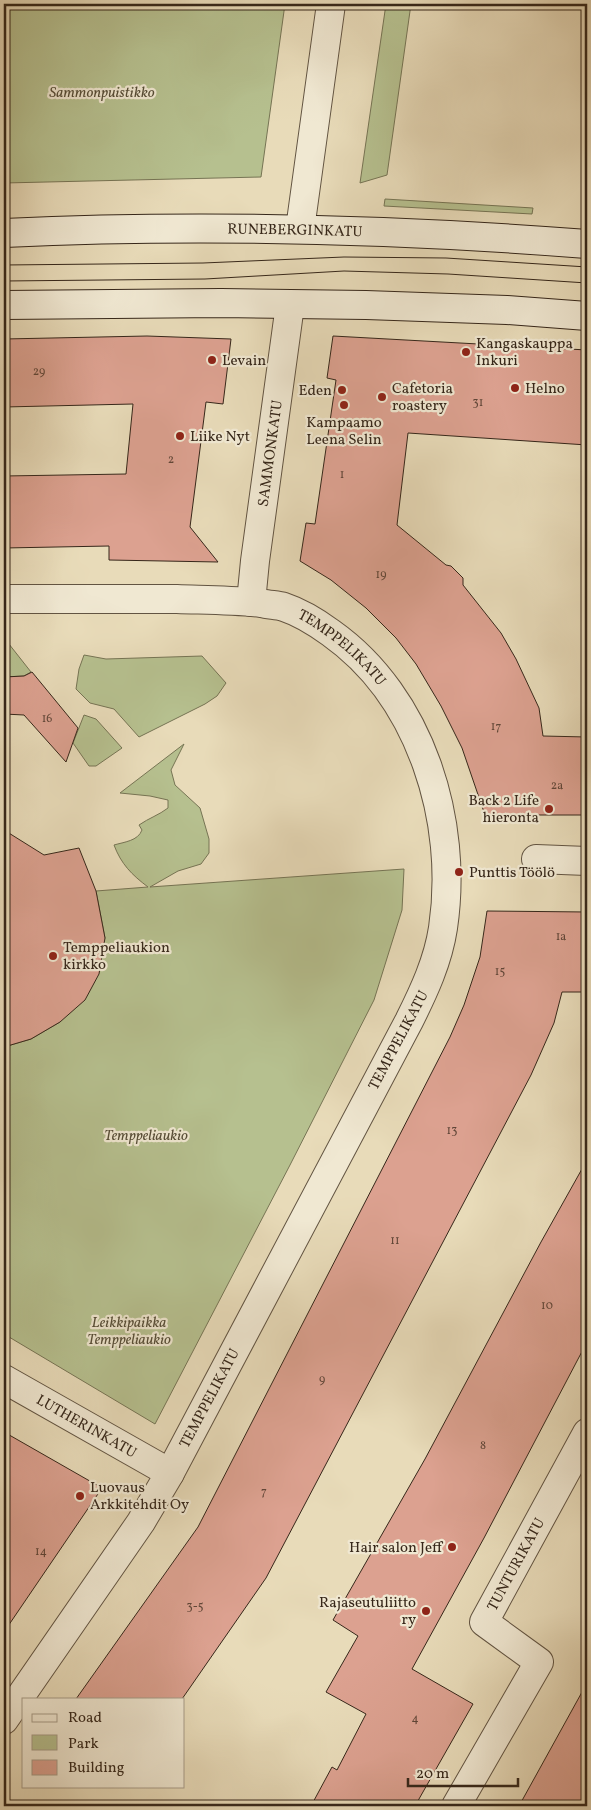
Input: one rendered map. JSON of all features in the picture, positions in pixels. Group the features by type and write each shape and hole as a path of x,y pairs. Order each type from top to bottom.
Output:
{"street":[{"path":"300,229 331,4"},
{"name":"RUNEBERGINKATU","path":"4,233 246,228 300,229 587,244"},
{"path":"4,305 221,303 366,305 507,310 587,316"},
{"name":"SAMMONKATU","path":"251,602 290,305"},
{"name":"TEMPPELIKATU","path":"4,599 251,602 283,606 311,619 342,641 368,664 396,699 418,741 435,792 446,860 443,928 428,982 170,1473 141,1522 4,1720"},
{"path":"536,859 587,861"},
{"name":"LUTHERINKATU","path":"4,1379 170,1473"},
{"name":"TUNTURIKATU","path":"456,1806 539,1662 484,1622 587,1433"}],"green space":[{"name":"Sammonpuistikko","path":"4,4 285,4 261,177 4,183"},
{"path":"386,4 411,4 387,175 360,183"},
{"path":"385,199 533,208 532,214 384,206"},
{"path":"4,639 31,672 24,676 4,677"},
{"path":"84,655 106,659 202,656 226,683 217,696 205,704 139,737 114,709 90,703 76,689 79,669"},
{"path":"84,715 96,719 122,748 96,766 89,766 73,743"},
{"name":"Temppeliaukio","path":"184,744 171,770 175,785 200,808 209,839 209,853 201,864 178,871 150,887 404,869 402,910 374,1000 155,1424 4,1334 4,1047 31,1039 60,1022 105,938 96,891 148,887 128,869 114,845 137,837 142,830 139,825 168,808 168,800 120,793"}],"building":[{"path":"147,336 231,339 223,404 206,402 190,527 218,562 109,560 109,546 4,548 4,476 126,474 133,404 4,407 4,339"},
{"path":"333,336 587,350 587,445 408,433 397,525 446,565 451,566 463,578 463,585 501,633 516,659 539,708 543,736 587,737 587,815 485,815 462,748 441,706 416,664 396,638 366,608 331,580 300,561 306,523 315,524 336,380 327,378"},
{"path":"32,672 78,728 66,762 24,715 4,714 4,677 24,676"},
{"name":"Temppeliaukion kirkko","path":"4,830 44,855 79,848 96,891 105,938 99,974 85,1000 60,1022 31,1039 4,1047"},
{"path":"487,911 587,912 587,992 562,992 554,1023 531,1075 266,1578 183,1698 77,1698 198,1527 450,1037 464,1005 480,957"},
{"path":"587,1160 587,1342 484,1538 412,1669 473,1704 415,1806 311,1806 332,1767 337,1770 366,1714 326,1692 358,1636 333,1620 425,1459"},
{"path":"4,1432 102,1488 4,1632"},
{"path":"587,1683 587,1806 519,1806 545,1759"}],"tram line":[{"path":"4,265 203,263 344,257 446,258 587,267"},
{"path":"4,281 205,279 344,271 448,274 587,283"}],"place":[{"name":"Kangaskauppa Inkuri","path":"466,352"},
{"name":"Levain","path":"212,360"},
{"name":"Helno","path":"515,388"},
{"name":"Eden","path":"342,390"},
{"name":"Cafetoria roastery","path":"382,397"},
{"name":"Kampaamo Leena Selin","path":"344,405"},
{"name":"Liike Nyt","path":"180,436"},
{"name":"Back 2 Life hieronta","path":"549,809"},
{"name":"Punttis Töölö","path":"459,872"},
{"name":"Temppeliaukion kirkko","path":"53,956"},
{"name":"Luovaus Arkkitehdit Oy","path":"80,1496"},
{"name":"Hair salon Jeff","path":"452,1547"},
{"name":"Rajaseutuliitto ry","path":"426,1611"}],"park label":[{"name":"Leikkipaikka Temppeliaukio","path":"129,1330"}]}
